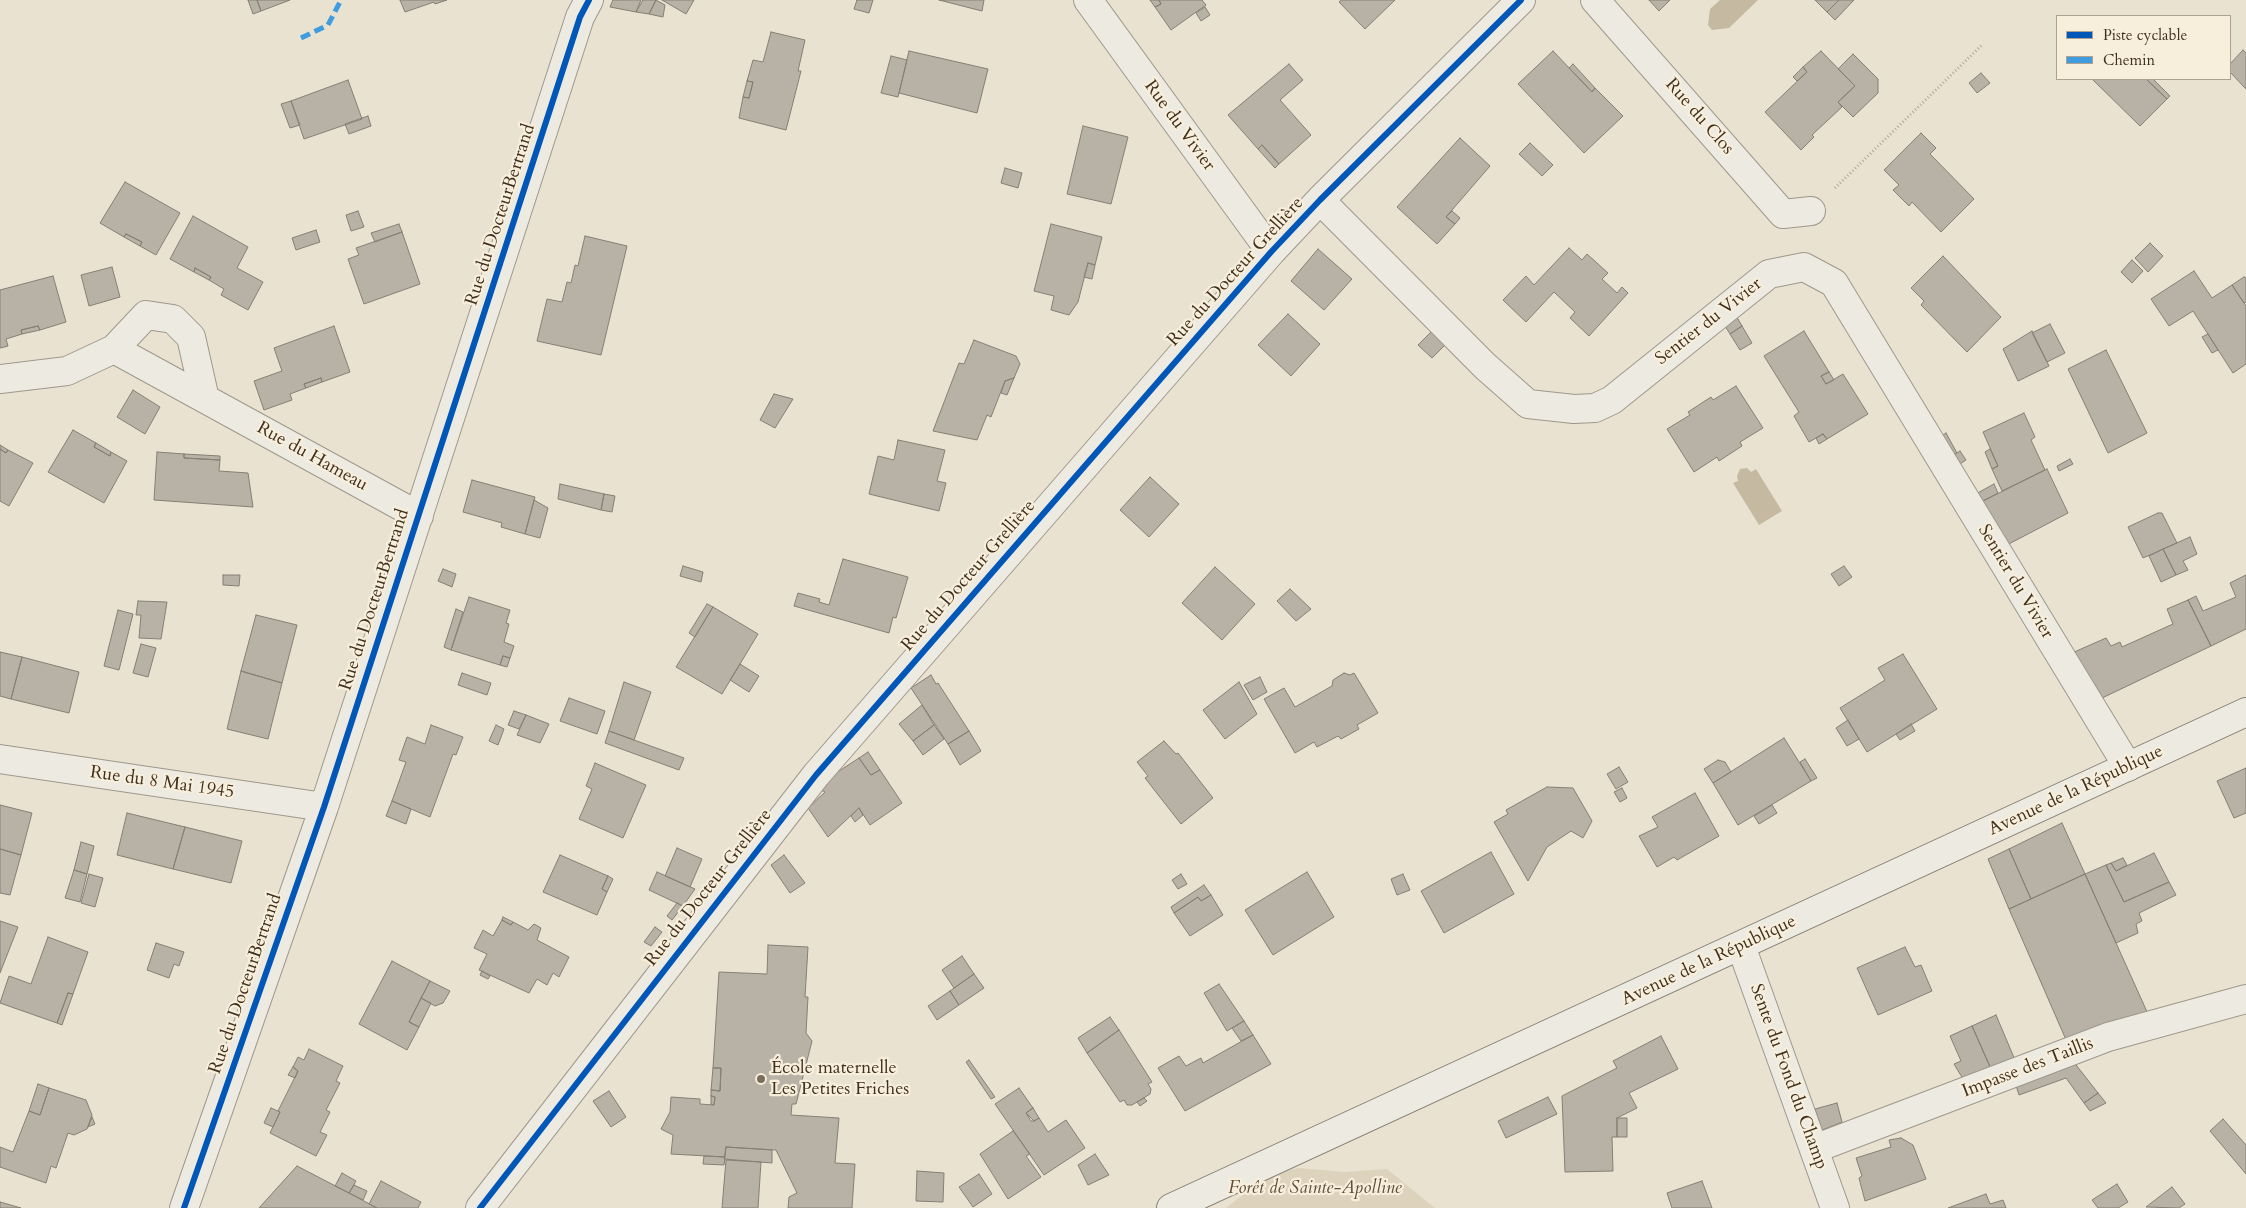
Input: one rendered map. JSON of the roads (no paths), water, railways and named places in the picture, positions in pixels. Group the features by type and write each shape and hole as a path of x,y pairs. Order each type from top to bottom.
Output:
{"street":[{"name":"Rue du DocteurBertrand","path":"184,1208 324,806 580,17 589,0"},
{"name":"Rue du Vivier","path":"1088,0 1271,252"},
{"name":"Rue du Docteur Grellière","path":"480,1208 816,775 1271,252 1320,200 1521,0"},
{"name":"Rue du Clos","path":"1595,0 1783,214 1811,211"},
{"name":"Sentier du Vivier","path":"1320,200 1485,366 1528,404 1574,409 1595,408 1612,400 1769,274 1804,267 1834,283 2128,767"},
{"path":"0,379 67,371 114,349 146,315 173,318 191,337 206,399"},
{"name":"Rue du Hameau","path":"114,349 419,516"},
{"name":"Avenue de la République","path":"1171,1208 2246,712"},
{"name":"Rue du 8 Mai 1945","path":"0,759 324,806"},
{"name":"Sente du Fond du Champ","path":"1741,946 1835,1208"},
{"name":"Impasse des Taillis","path":"1814,1149 2108,1037 2246,999"}],"place":[{"name":"École maternelle Les Petites Friches","path":"761,1079"}],"park label":[{"name":"Forêt de Sainte-Apolline","path":"1315,1189"}]}
